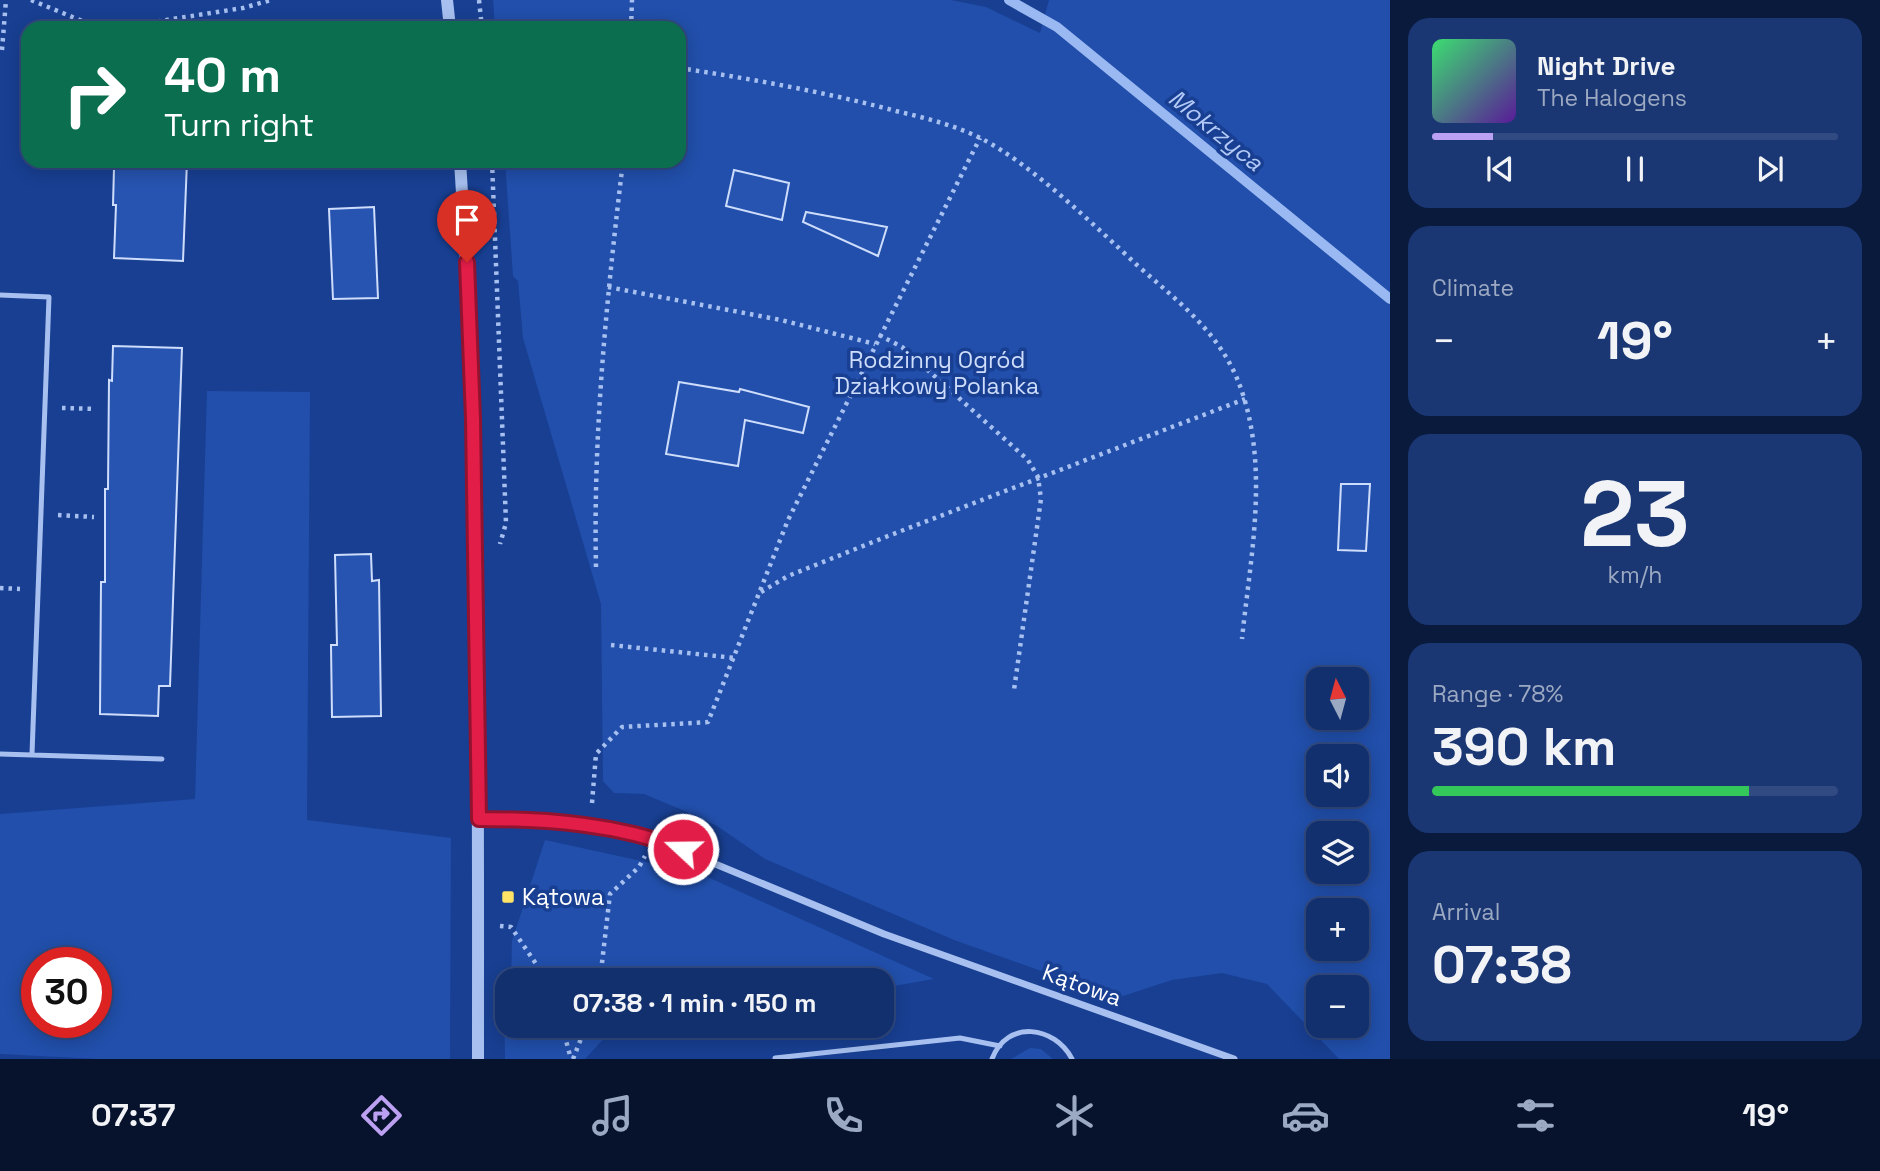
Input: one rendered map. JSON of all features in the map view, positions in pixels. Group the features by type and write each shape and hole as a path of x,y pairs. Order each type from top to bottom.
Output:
{"street":[{"path":"447,0 449,21"},
{"path":"460,168 473,419 479,819 478,1059"},
{"name":"Kątowa","path":"479,819 594,824 655,839 884,934 1234,1059"}],"lane":[{"path":"0,295 49,296 32,754"},
{"path":"0,754 162,759"},
{"path":"992,1059 1000,1046 1016,1034 1030,1031 1044,1032 1056,1038 1072,1059"},
{"path":"773,1059 960,1038 1000,1046"}],"path":[{"path":"31,0 82,21"},
{"path":"160,21 243,8 271,0"},
{"path":"479,0 481,21"},
{"path":"631,21 632,0"},
{"path":"2,50 3,3"},
{"path":"686,69 842,96 946,124 980,138 1034,176 1181,304 1222,346 1245,399 1257,468 1255,515 1242,639"},
{"path":"594,824 594,769 596,754 604,743 622,727 708,722 789,520 879,335 980,138"},
{"path":"596,567 594,489 608,287 622,168"},
{"path":"608,287 782,320 875,344"},
{"path":"879,335 902,347 1018,451 1038,477 1041,499 1014,690"},
{"path":"760,592 788,576 1245,399"},
{"path":"44,407 96,409"},
{"path":"40,514 94,517"},
{"path":"611,645 735,658"},
{"path":"601,968 610,894 639,867 655,839"},
{"path":"500,926 511,928 539,968"},
{"path":"566,1038 572,1059"},
{"path":"572,1059 581,1038"}],"green space":[{"name":"Rodzinny Ogród Działkowy Polanka","path":"493,0 951,0 986,7 1040,33 1049,0 1390,0 1390,1059 1339,1059 1319,1038 1369,1038 1369,975 1306,975 1306,1025 1267,984 1222,973 1172,980 1117,998 954,940 765,859 717,826 644,794 614,793 603,781 601,604 523,338 518,281 513,276 505,168 686,168 686,21 494,21"},
{"path":"207,391 310,392 307,820 451,838 450,1059 98,1059 0,1054 0,814 195,799"},
{"path":"545,840 701,874 934,979 894,986 894,968 511,968 512,941"},
{"path":"505,1038 604,1038 585,1059 505,1059"},
{"path":"1030,1048 1041,1049 1053,1059 1011,1059"}],"building":[{"path":"114,168 187,168 183,261 114,258"},
{"path":"734,170 789,183 782,220 726,206"},
{"path":"374,207 378,298 333,299 329,209"},
{"path":"806,212 887,227 878,256 803,222"},
{"path":"113,346 182,348 170,686 159,686 158,716 100,714 101,582 105,582 105,489 108,489 109,380 112,381"},
{"path":"679,382 739,392 740,389 809,407 803,433 745,420 738,466 666,454"},
{"path":"1341,484 1370,484 1366,551 1338,550"},
{"path":"371,554 372,581 379,580 381,716 332,717 331,645 337,645 335,555"}],"waterway":[{"name":"Mokrzyca","path":"1009,0 1057,27 1390,299"}],"place":[{"name":"Kątowa","path":"508,897"}],"route":[{"path":"467,262 473,419 479,819 594,824 632,832 683,849"}]}
